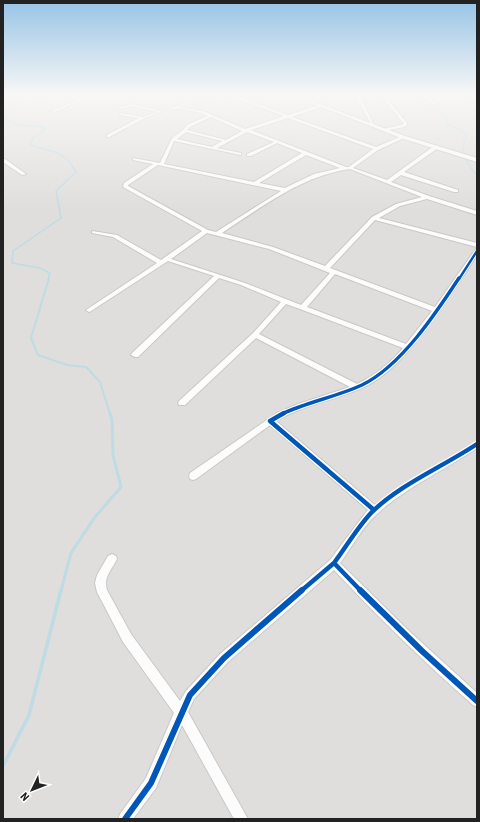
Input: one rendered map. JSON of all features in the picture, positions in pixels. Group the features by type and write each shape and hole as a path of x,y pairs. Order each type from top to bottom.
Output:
{"street":[{"path":"108,136 113,133"},
{"path":"181,133 173,139 160,163 126,184 124,187 206,231 271,248 436,310"},
{"path":"195,133 226,141"},
{"path":"214,148 241,133"},
{"path":"253,133 427,197 477,213"},
{"path":"335,133 376,149"},
{"path":"394,133 475,159"},
{"path":"217,234 285,190 315,176 347,168 376,149 403,137"},
{"path":"173,139 239,154"},
{"path":"249,155 277,142"},
{"path":"388,182 436,147"},
{"path":"254,184 306,153"},
{"path":"135,159 285,190"},
{"path":"3,160 24,174"},
{"path":"401,173 456,191"},
{"path":"326,269 374,218 398,205 427,197"},
{"path":"374,218 477,245"},
{"path":"89,310 167,259 206,231"},
{"path":"94,232 115,236 161,263"},
{"path":"193,476 270,421 286,412 357,387 391,365 436,310 477,251"},
{"path":"167,259 218,276 406,347"},
{"path":"302,308 334,272"},
{"path":"135,355 218,276"},
{"path":"182,403 255,335 285,301"},
{"path":"255,335 357,387"},
{"path":"270,421 374,510"},
{"path":"125,819 151,783 181,712 190,695 224,658 334,563 374,510 477,444"},
{"path":"112,559 101,577 99,584 102,592 127,638 181,712 241,819"},
{"path":"334,563 367,599 426,657 477,702"}],"shaded area":[{"path":"3,133 477,133 477,819 3,819"}],"waterway":[{"path":"40,133 33,138 30,145 57,153 67,159 76,172 56,191 61,218 13,251 12,263 40,268 50,273 48,279"},
{"path":"464,133 467,136 463,146 465,157 470,167 477,175"},
{"path":"49,278 31,338 38,355 67,365 86,367 100,382 110,414"},
{"path":"61,591 71,553 95,517 121,487 113,455 112,421 110,413"},
{"path":"3,766 29,715 61,590"}],"cycle path":[{"path":"374,510 270,421 290,410 362,384 373,378 399,358 446,298 477,251"},
{"path":"477,444 400,492 376,509 360,527 334,563 404,634 477,701"},
{"path":"125,819 151,783 181,712 190,695 224,658 334,563"}]}
